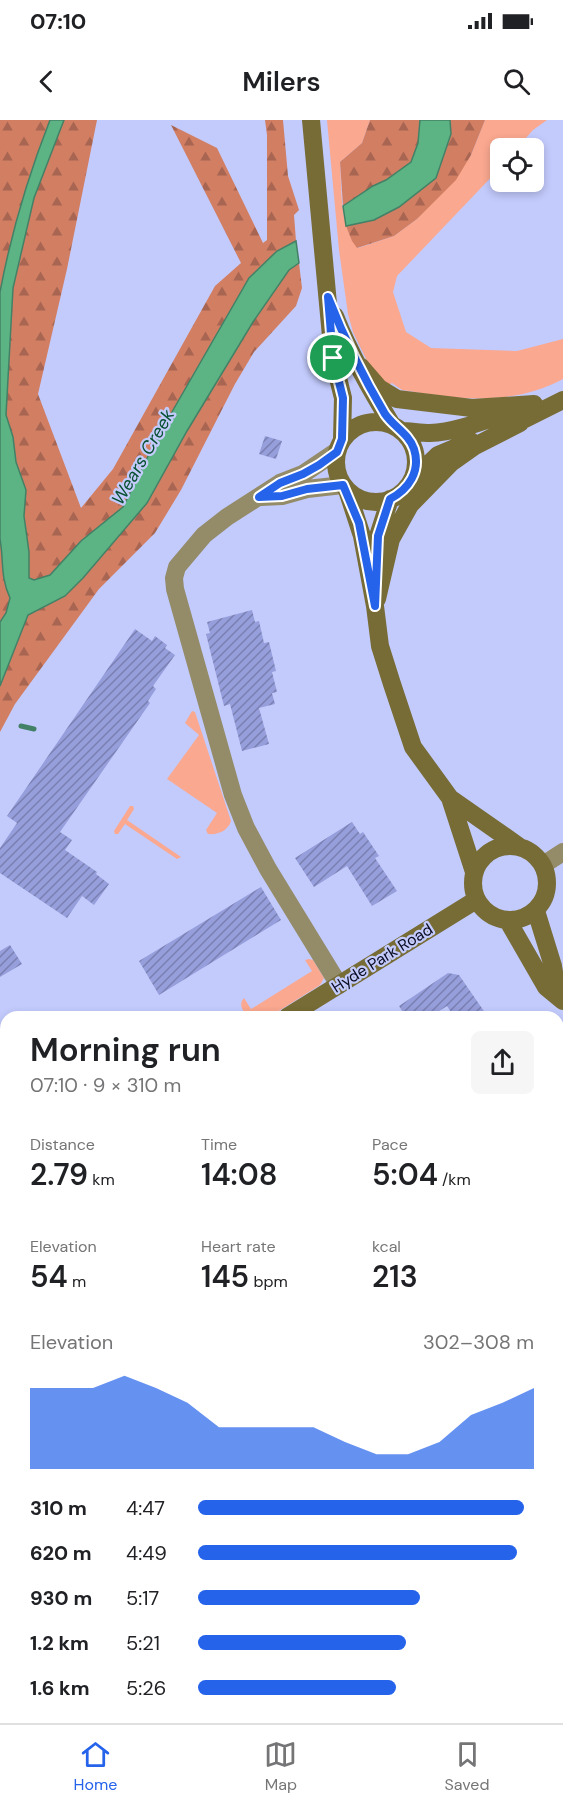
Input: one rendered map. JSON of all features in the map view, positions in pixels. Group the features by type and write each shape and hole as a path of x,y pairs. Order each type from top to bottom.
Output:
{"main road":[{"path":"311,120 333,358 343,398 336,472 359,523 375,606 380,646 413,747 450,798 474,872"},
{"path":"328,297 343,336 373,394 397,428 409,439 414,449 416,460 412,480"},
{"path":"360,366 379,388 397,399 472,408 534,404"},
{"path":"340,445 352,429 365,423 378,422 397,428 429,433 442,432 474,424 563,394"},
{"path":"375,606 391,539 410,505 451,463 475,446 563,400"},
{"path":"345,488 356,497 367,501 379,502 390,499 399,495 445,450 520,423"},
{"path":"375,606 378,536 390,499"},
{"path":"450,798 520,847 534,853 543,865 548,880 546,897 536,911 522,920 508,921 495,918 484,911 476,900 472,886 474,872 481,860 491,851 505,846 520,847"},
{"name":"Hyde Park Road","path":"297,1011 476,900"},
{"path":"536,911 561,999"},
{"path":"508,921 546,987 561,999"}],"street":[{"path":"339,985 268,869 246,828 233,795 175,590 174,578 177,567 196,543 227,516 280,483 311,470 340,445"},
{"path":"259,497 282,496 307,489 345,488"},
{"path":"543,865 563,852"}],"shaded area":[{"path":"50,120 64,120 34,198 13,288 6,415 13,437 16,462 26,490 24,516 29,552 29,578 34,580 50,575 81,541 123,507 157,438 249,278 277,251 296,241 299,263 289,270 253,322 187,431 147,503 65,596 28,615 0,686 0,622 6,613 10,598 3,576 0,539 0,292 21,205"},
{"path":"327,120 370,120 362,143 340,162 344,218 347,229 358,248 394,236 417,219 471,155 485,120 547,120 526,138 490,138 490,179 397,276 393,292 406,332 431,348 517,351 563,339 563,379 523,394 484,398 443,396 402,390 392,383 388,385 372,371 353,332 348,314 339,250"},
{"path":"420,120 450,120 451,134 436,178 399,207 374,220 346,226 343,206 411,162 418,143"},
{"path":"192,711 195,712 231,821 225,830 215,834 208,834 206,830 217,813 167,779 199,735 185,723"},
{"path":"130,806 134,809 127,820 181,857 177,859 125,824 118,834 115,834 114,831"},
{"path":"305,960 313,960 324,978 320,985 279,1011 244,1011 241,1005 244,998 251,1009 312,971"}],"green space":[{"path":"0,120 97,120 67,269 38,394 81,508 113,469 215,286 241,263 171,125 217,148 263,243 267,240 265,120 283,120 288,176 299,210 294,215 296,241 277,251 249,278 157,438 123,507 81,541 50,575 34,580 29,578 29,571 8,592 10,598 6,613 0,622"},
{"path":"370,120 420,120 418,143 411,162 343,206 340,162 362,143"},
{"path":"450,120 485,120 471,155 456,180 417,219 394,236 357,248 346,226 374,220 451,134"},
{"path":"299,263 302,288 296,306 254,352 235,384 181,490 155,533 99,589 15,704 0,732 0,686 28,615 65,596 147,503 187,431 253,322 289,270"}],"building":[{"path":"265,436 282,441 276,459 259,454"},
{"path":"252,610 255,622 259,621 264,643 269,642 276,671 272,672 277,692 272,693 275,704 259,708 269,744 242,751 230,704 224,706 206,634 210,633 207,622"},
{"path":"135,629 152,641 155,636 167,645 165,648 175,655 153,686 156,689 148,701 150,703 60,832 72,840 65,850 97,872 96,874 109,884 94,905 82,896 67,918 0,873 0,848 17,823 7,816"},
{"path":"352,822 360,834 363,832 379,856 375,858 397,891 372,906 347,866 314,887 295,858"},
{"path":"261,887 281,920 159,995 139,961"},
{"path":"10,945 22,964 0,977 0,951"},
{"path":"448,973 459,975 484,1011 450,1011 447,1006 439,1011 402,1011 399,1006"}],"waterway":[{"path":"21,726 34,729"}],"route":[{"path":"328,297 343,336 373,394 392,425 401,430 409,439 416,460 412,480 399,495 390,499 382,521 378,536 375,606 359,523 343,485 307,489 282,496 259,497 280,483 319,465 337,452 342,439 343,398 333,358 328,297"}],"water label":[{"name":"Wears Creek","path":"143,457"}]}
